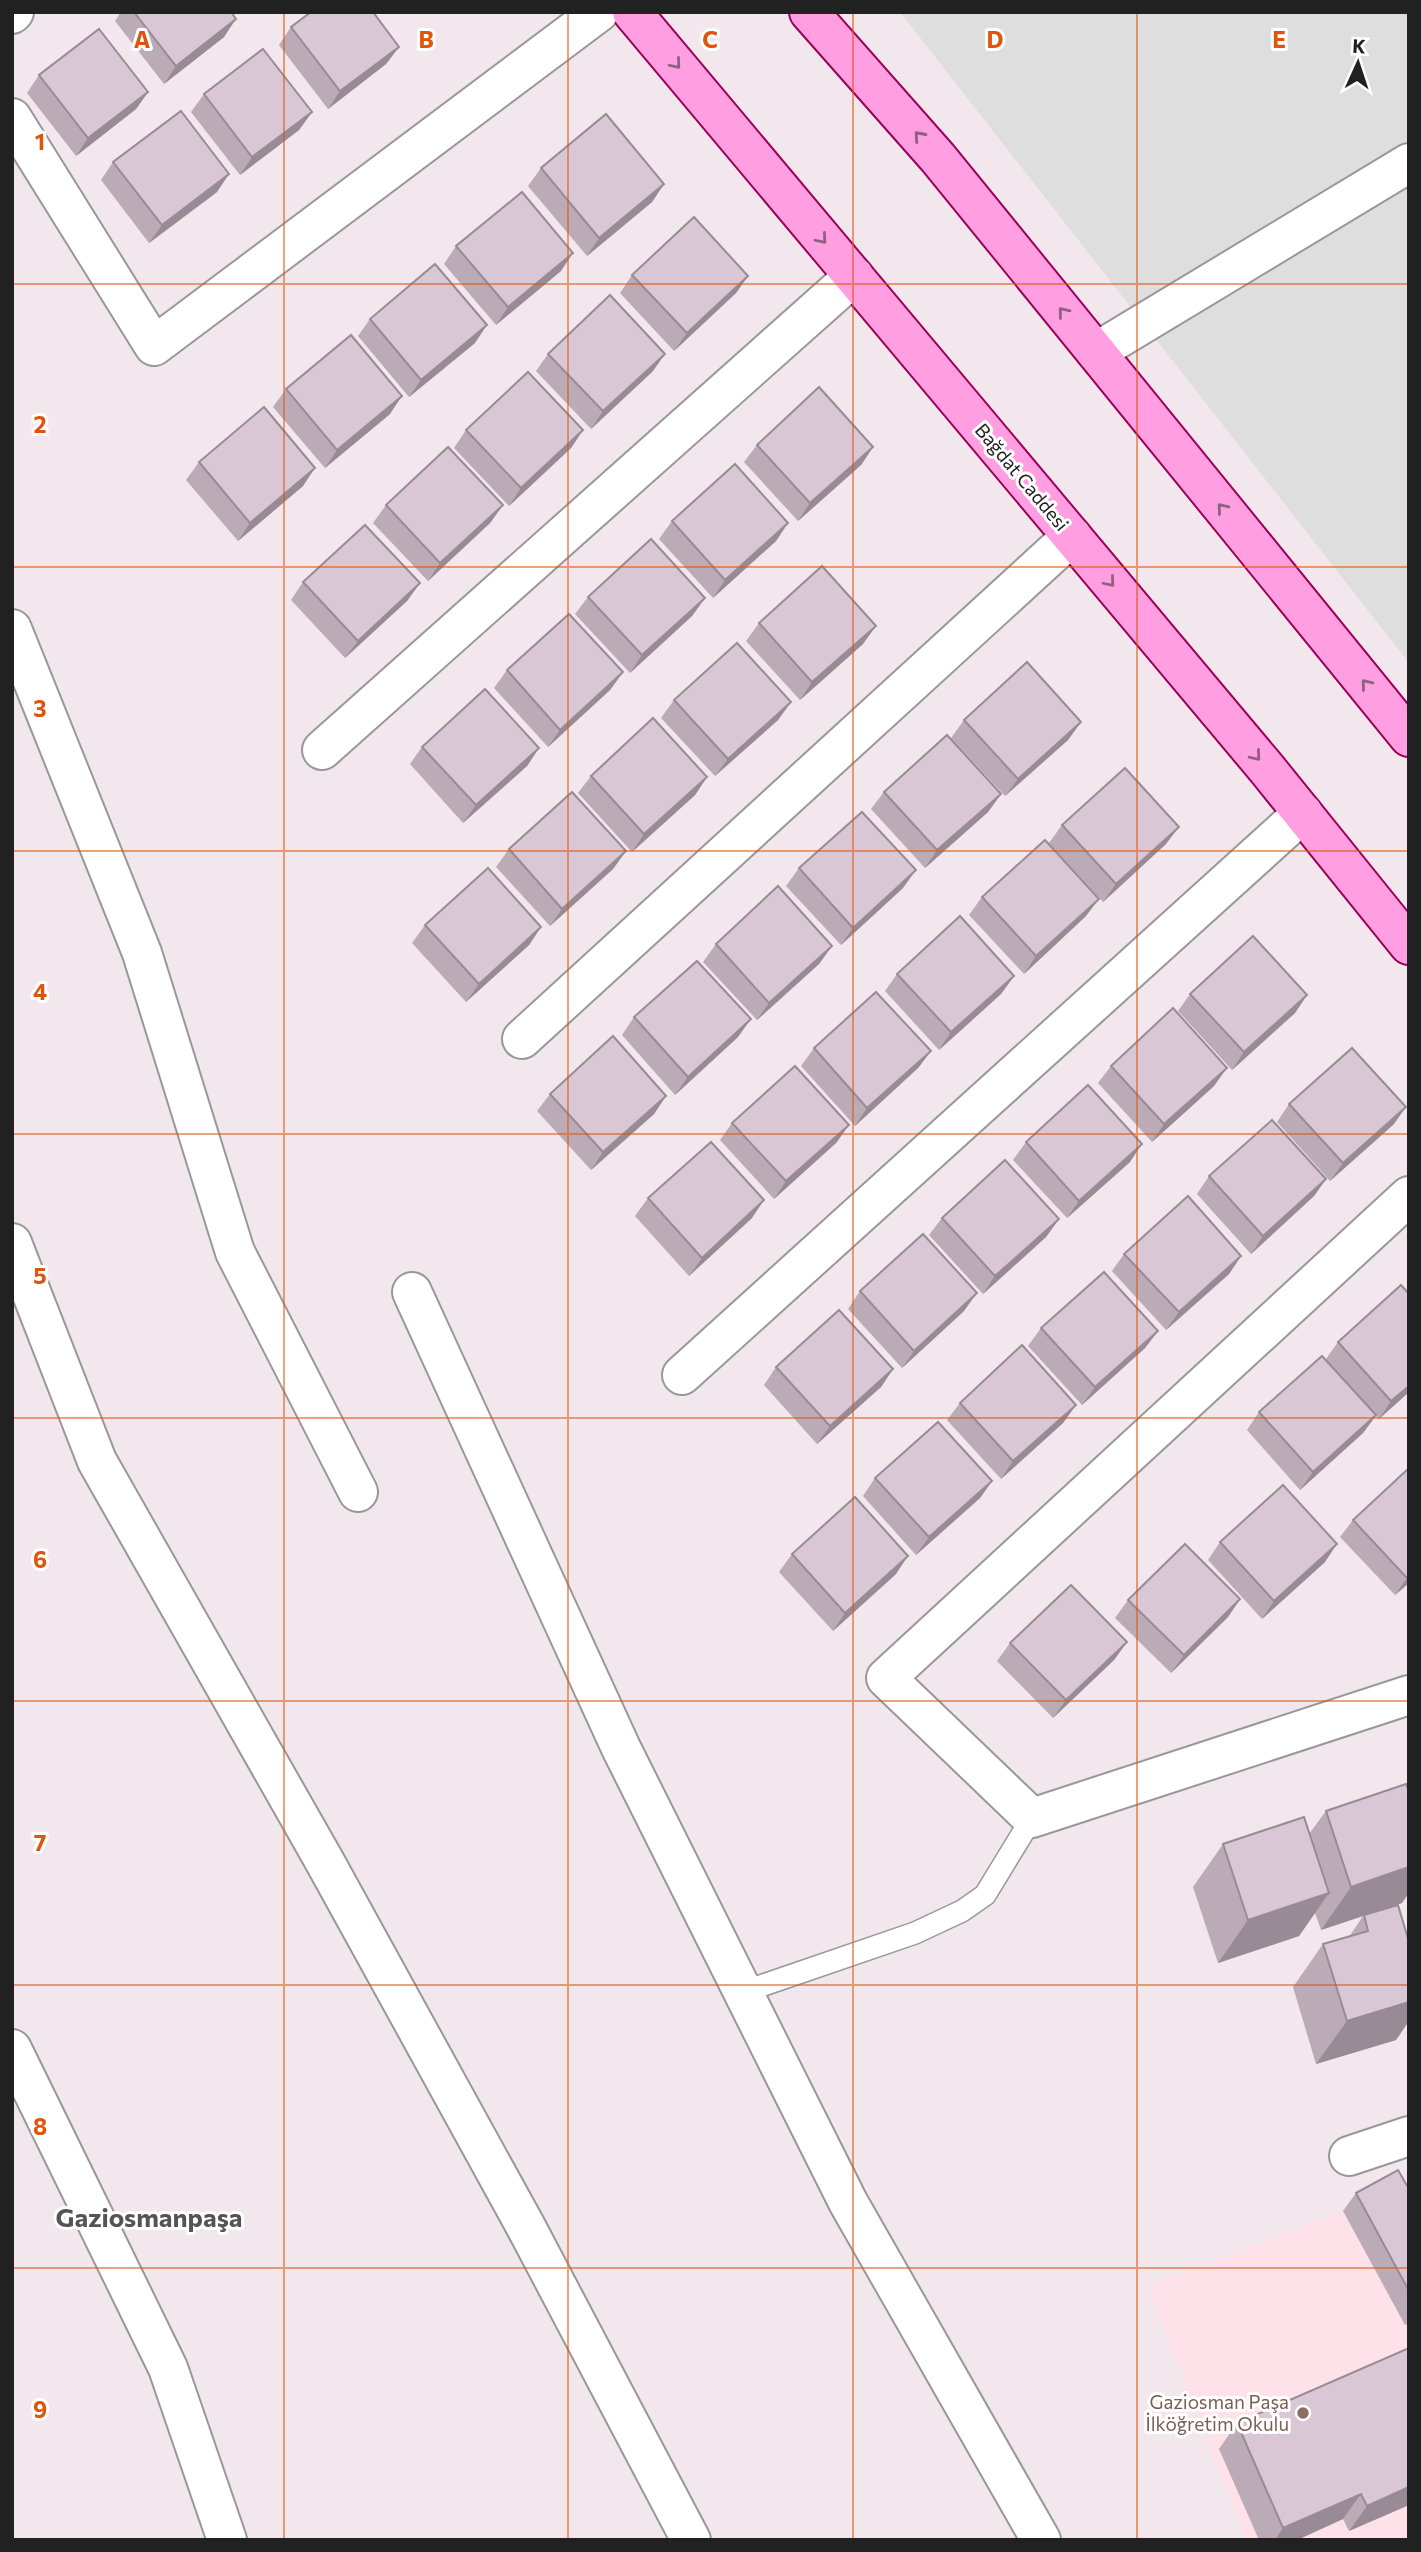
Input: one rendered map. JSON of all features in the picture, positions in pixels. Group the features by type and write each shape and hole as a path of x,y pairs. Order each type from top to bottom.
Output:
{"main road":[{"name":"Bağdat Caddesi","path":"632,12 1303,813 1409,945"},
{"path":"809,12 938,158 1409,737"}],"street":[{"path":"12,118 154,346 599,12"},
{"path":"1096,352 1409,163"},
{"path":"322,750 854,276"},
{"path":"522,1039 1072,536"},
{"path":"12,629 142,953 234,1252 358,1492"},
{"path":"682,1376 1303,813"},
{"path":"1409,1196 886,1678 1032,1818 1409,1695"},
{"path":"12,1243 97,1461 325,1862 499,2178 691,2540"},
{"path":"412,1292 621,1748 848,2202 1041,2540"},
{"path":"12,2049 168,2368 228,2540"},
{"path":"1349,2156 1409,2136"}],"lane":[{"path":"743,1992 915,1933 962,1911 985,1895 1032,1818"}],"shaded area":[{"path":"900,12 1409,12 1409,663"},
{"name":"Gaziosman Paşa İlköğretim Okulu","path":"1409,2186 1409,2540 1246,2540 1148,2286"}],"building":[{"path":"134,12 231,12 236,19 176,66"},
{"path":"311,12 373,12 399,47 340,91 291,27"},
{"path":"99,29 148,92 88,138 39,75"},
{"path":"263,49 312,112 252,157 204,94"},
{"path":"181,111 229,174 162,225 113,162"},
{"path":"606,114 664,184 599,238 541,168"},
{"path":"522,192 573,253 508,307 456,246"},
{"path":"694,217 748,276 687,333 632,275"},
{"path":"435,264 487,325 421,380 370,319"},
{"path":"610,295 665,354 603,411 548,354"},
{"path":"351,335 402,396 337,450 286,389"},
{"path":"528,372 583,430 521,488 466,430"},
{"path":"819,387 873,447 810,503 757,445"},
{"path":"264,407 315,468 250,523 199,462"},
{"path":"448,447 503,505 440,563 386,505"},
{"path":"735,464 788,523 725,580 672,521"},
{"path":"365,525 420,583 358,641 303,582"},
{"path":"651,539 705,598 642,655 588,597"},
{"path":"822,566 876,626 812,682 759,623"},
{"path":"569,614 623,672 560,730 507,670"},
{"path":"737,643 791,702 728,759 674,700"},
{"path":"1027,662 1081,722 1018,779 964,720"},
{"path":"485,689 539,748 476,805 422,747"},
{"path":"653,718 707,777 644,834 591,776"},
{"path":"947,735 1001,794 937,850 884,792"},
{"path":"1125,768 1179,827 1116,884 1062,825"},
{"path":"572,792 626,851 562,909 509,849"},
{"path":"862,812 916,870 853,928 799,868"},
{"path":"1045,840 1099,899 1036,956 982,897"},
{"path":"488,868 541,927 479,984 425,925"},
{"path":"778,886 832,946 769,1003 716,944"},
{"path":"960,916 1014,976 951,1032 897,974"},
{"path":"1253,936 1307,995 1244,1052 1190,994"},
{"path":"697,961 751,1019 688,1077 634,1017"},
{"path":"876,992 931,1051 867,1108 814,1048"},
{"path":"1173,1008 1227,1068 1164,1124 1111,1066"},
{"path":"613,1036 666,1096 603,1152 550,1094"},
{"path":"1352,1048 1406,1107 1343,1163 1289,1104"},
{"path":"795,1066 849,1125 786,1181 732,1123"},
{"path":"1088,1085 1142,1144 1079,1201 1026,1142"},
{"path":"1272,1120 1326,1179 1263,1236 1209,1176"},
{"path":"711,1142 764,1200 702,1258 648,1198"},
{"path":"1005,1160 1059,1219 995,1276 942,1218"},
{"path":"1188,1196 1241,1256 1179,1312 1124,1254"},
{"path":"923,1234 977,1293 914,1351 860,1291"},
{"path":"1104,1272 1158,1331 1095,1387 1041,1328"},
{"path":"1401,1285 1409,1294 1409,1386 1391,1401 1338,1342"},
{"path":"839,1310 893,1369 830,1426 776,1367"},
{"path":"1022,1345 1076,1405 1013,1461 960,1403"},
{"path":"1322,1356 1376,1415 1313,1472 1259,1412"},
{"path":"938,1422 992,1481 929,1537 875,1478"},
{"path":"1409,1468 1409,1576 1407,1578 1353,1520"},
{"path":"1283,1485 1337,1544 1274,1601 1220,1542"},
{"path":"855,1497 908,1556 845,1613 792,1554"},
{"path":"1185,1544 1240,1599 1184,1655 1128,1600"},
{"path":"1071,1585 1127,1642 1066,1700 1010,1643"},
{"path":"1406,1784 1409,1791 1409,1867 1351,1887 1326,1811"},
{"path":"1304,1817 1329,1893 1248,1920 1223,1844"},
{"path":"1398,1905 1409,1942 1409,2002 1347,2021 1323,1944 1368,1931 1364,1915"},
{"path":"1398,2170 1409,2189 1409,2291 1356,2193"},
{"path":"1409,2348 1409,2487 1367,2506 1361,2494 1283,2528 1237,2423"}],"place":[{"name":"Gaziosman Paşa İlköğretim Okulu","path":"1303,2413"}],"district":[{"name":"Gaziosmanpaşa","path":"149,2218"}]}
